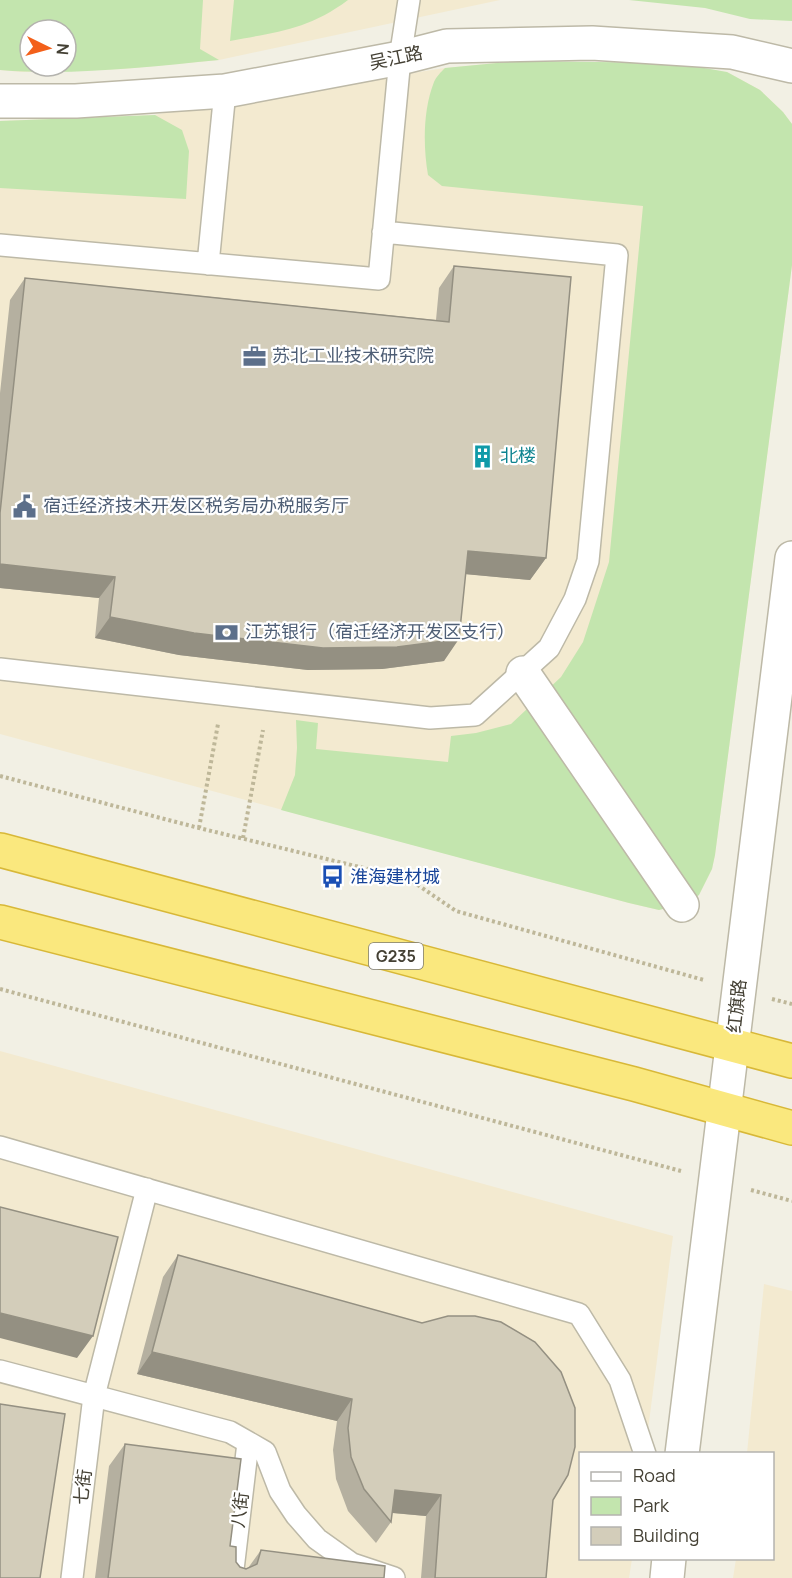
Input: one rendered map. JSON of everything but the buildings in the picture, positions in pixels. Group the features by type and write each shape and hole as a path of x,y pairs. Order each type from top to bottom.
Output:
{"highway":[{"name":"G235","path":"0,850 792,1061"},
{"path":"0,922 792,1128"}],"street":[{"name":"吴江路","path":"0,101 76,101 225,91 400,58 447,46 592,43 732,52 792,66"},
{"name":"红旗路","path":"682,1452 792,558"},
{"path":"523,673 682,905"},
{"path":"667,1578 669,1560"}],"lane":[{"path":"0,245 379,279 400,58 409,0"},
{"path":"208,264 225,91"},
{"path":"0,669 430,718 475,714 549,648 574,599 588,561 617,255 383,232"},
{"path":"0,1147 579,1314 620,1380 644,1452"},
{"name":"七街","path":"72,1578 94,1396 147,1190"},
{"path":"0,1371 230,1432 265,1452 280,1491 316,1539 352,1564 394,1578"},
{"name":"八街","path":"232,1578 248,1443"}],"path":[{"path":"199,828 224,694"},
{"path":"243,838 269,700"},
{"path":"0,776 199,828 409,879 456,911 792,1004"},
{"path":"0,989 792,1201"}],"shaded area":[{"path":"0,0 500,0 219,60 123,69 78,70 78,18 18,18 18,72 0,70"},
{"path":"519,61 727,72 760,90 792,124 792,265 715,855 712,869 699,895 659,910 0,734 0,121 155,115 189,107 445,68"},
{"path":"0,1051 673,1236 645,1452 579,1452 579,1560 632,1560 629,1578 0,1578"},
{"path":"764,1284 792,1291 792,1578 733,1578 736,1560 774,1560 774,1452 747,1452"}],"green space":[{"path":"0,0 203,0 200,49 219,60 78,71 78,18 18,18 18,71 0,70"},
{"path":"234,0 348,0 305,24 230,41"},
{"path":"629,0 792,0 792,21 750,19 705,8"},
{"path":"519,61 676,63 727,72 760,90 792,124 792,265 715,855 712,869 699,895 687,903 659,910 281,810 295,775 296,720 318,723 316,749 448,762 451,736 476,733 511,724 561,677 583,642 609,562 643,206 442,186 428,175 425,152 426,116 430,93 437,76 445,68"},
{"path":"155,115 182,130 189,151 186,199 0,188 0,121"}],"place":[{"name":"苏北工业技术研究院","path":"254,356"},
{"name":"北楼","path":"482,456"},
{"name":"宿迁经济技术开发区税务局办税服务厅","path":"25,506"},
{"name":"江苏银行（宿迁经济开发区支行）","path":"227,632"},
{"name":"淮海建材城","path":"332,877"}]}
